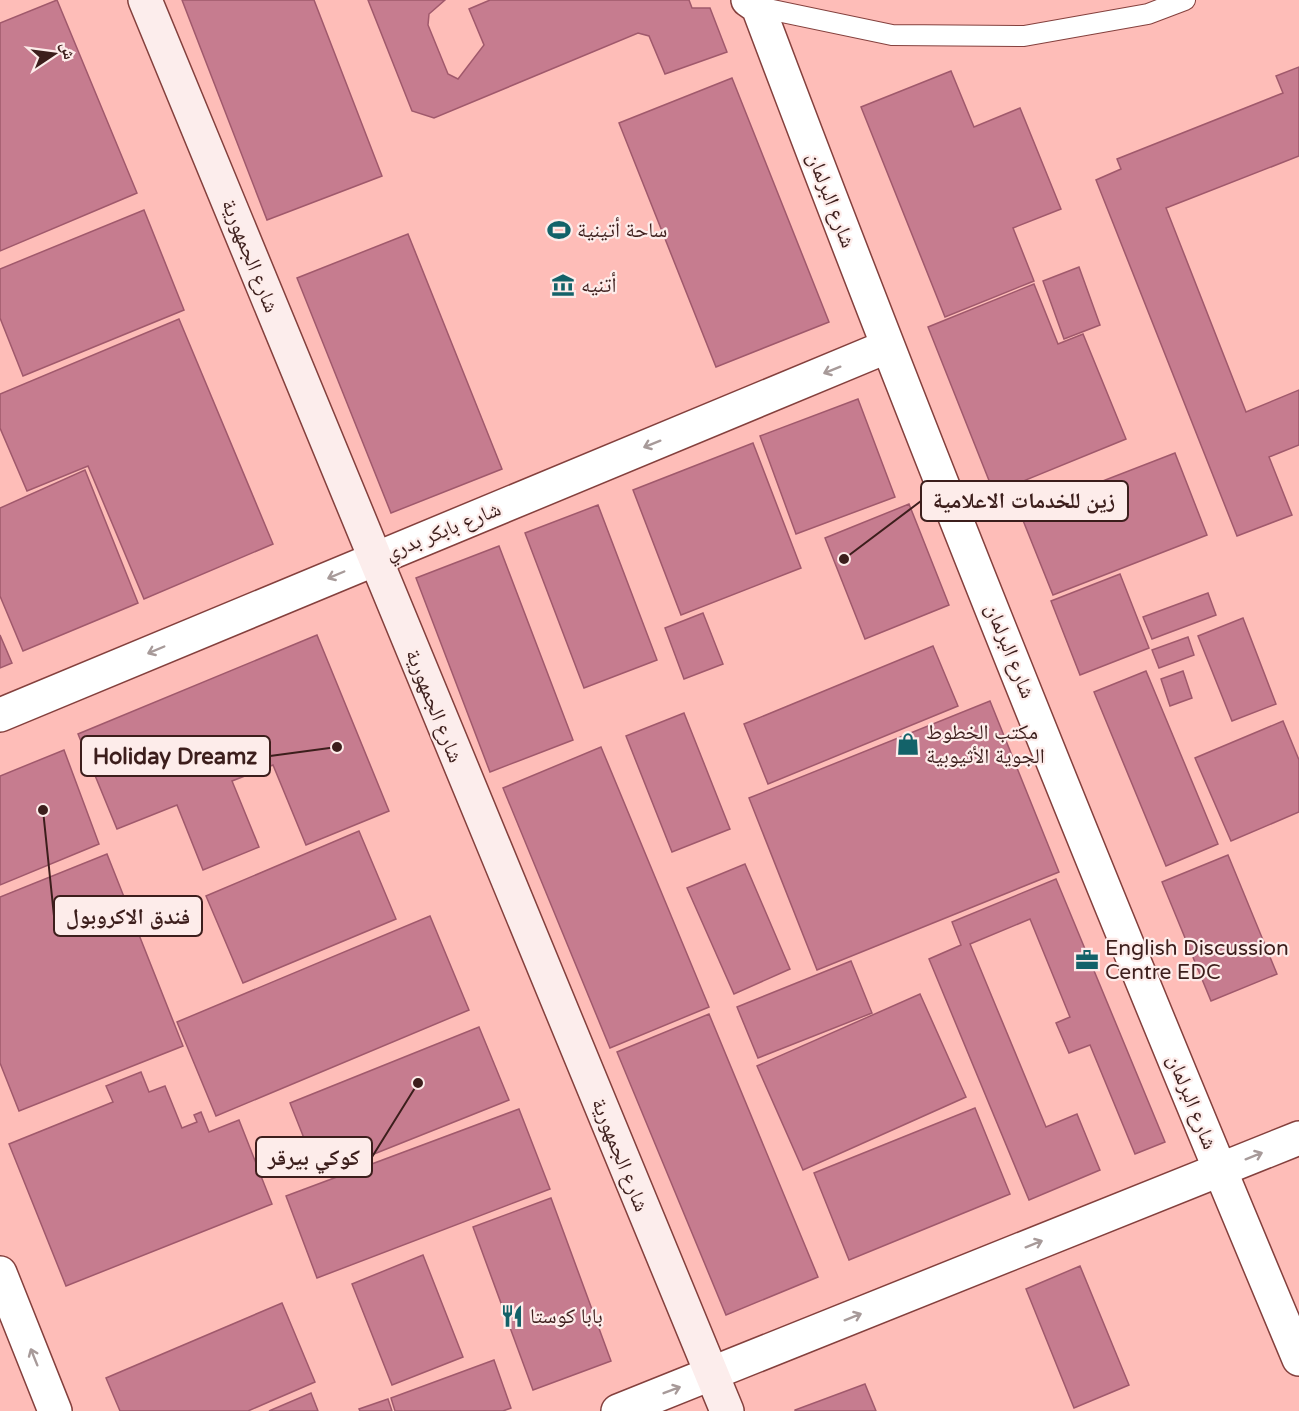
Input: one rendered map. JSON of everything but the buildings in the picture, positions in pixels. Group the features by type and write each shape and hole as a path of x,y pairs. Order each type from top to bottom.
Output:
{"main road":[{"name":"شارع الجمهورية","path":"145,0 726,1411"}],"street":[{"name":"شارع البرلمان","path":"753,3 886,348 1299,1359"},
{"name":"شارع بابكر بدري","path":"0,715 886,348"},
{"path":"618,1411 1299,1138"},
{"path":"0,1273 56,1411"}],"lane":[{"path":"753,3 892,35 1024,36 1148,14 1185,0"}],"place":[{"name":"ساحة أتينية","path":"559,230"},
{"name":"أتنيه","path":"563,285"},
{"name":"زين للخدمات الاعلامية","path":"844,559"},
{"name":"مكتب الخطوط الجوية الأثيوبية","path":"908,744"},
{"name":"Holiday Dreamz","path":"337,747"},
{"name":"فندق الاكروبول","path":"43,810"},
{"name":"English Discussion Centre EDC","path":"1087,960"},
{"name":"كوكي بيرقر","path":"418,1083"},
{"name":"بابا كوستا","path":"512,1316"}]}
